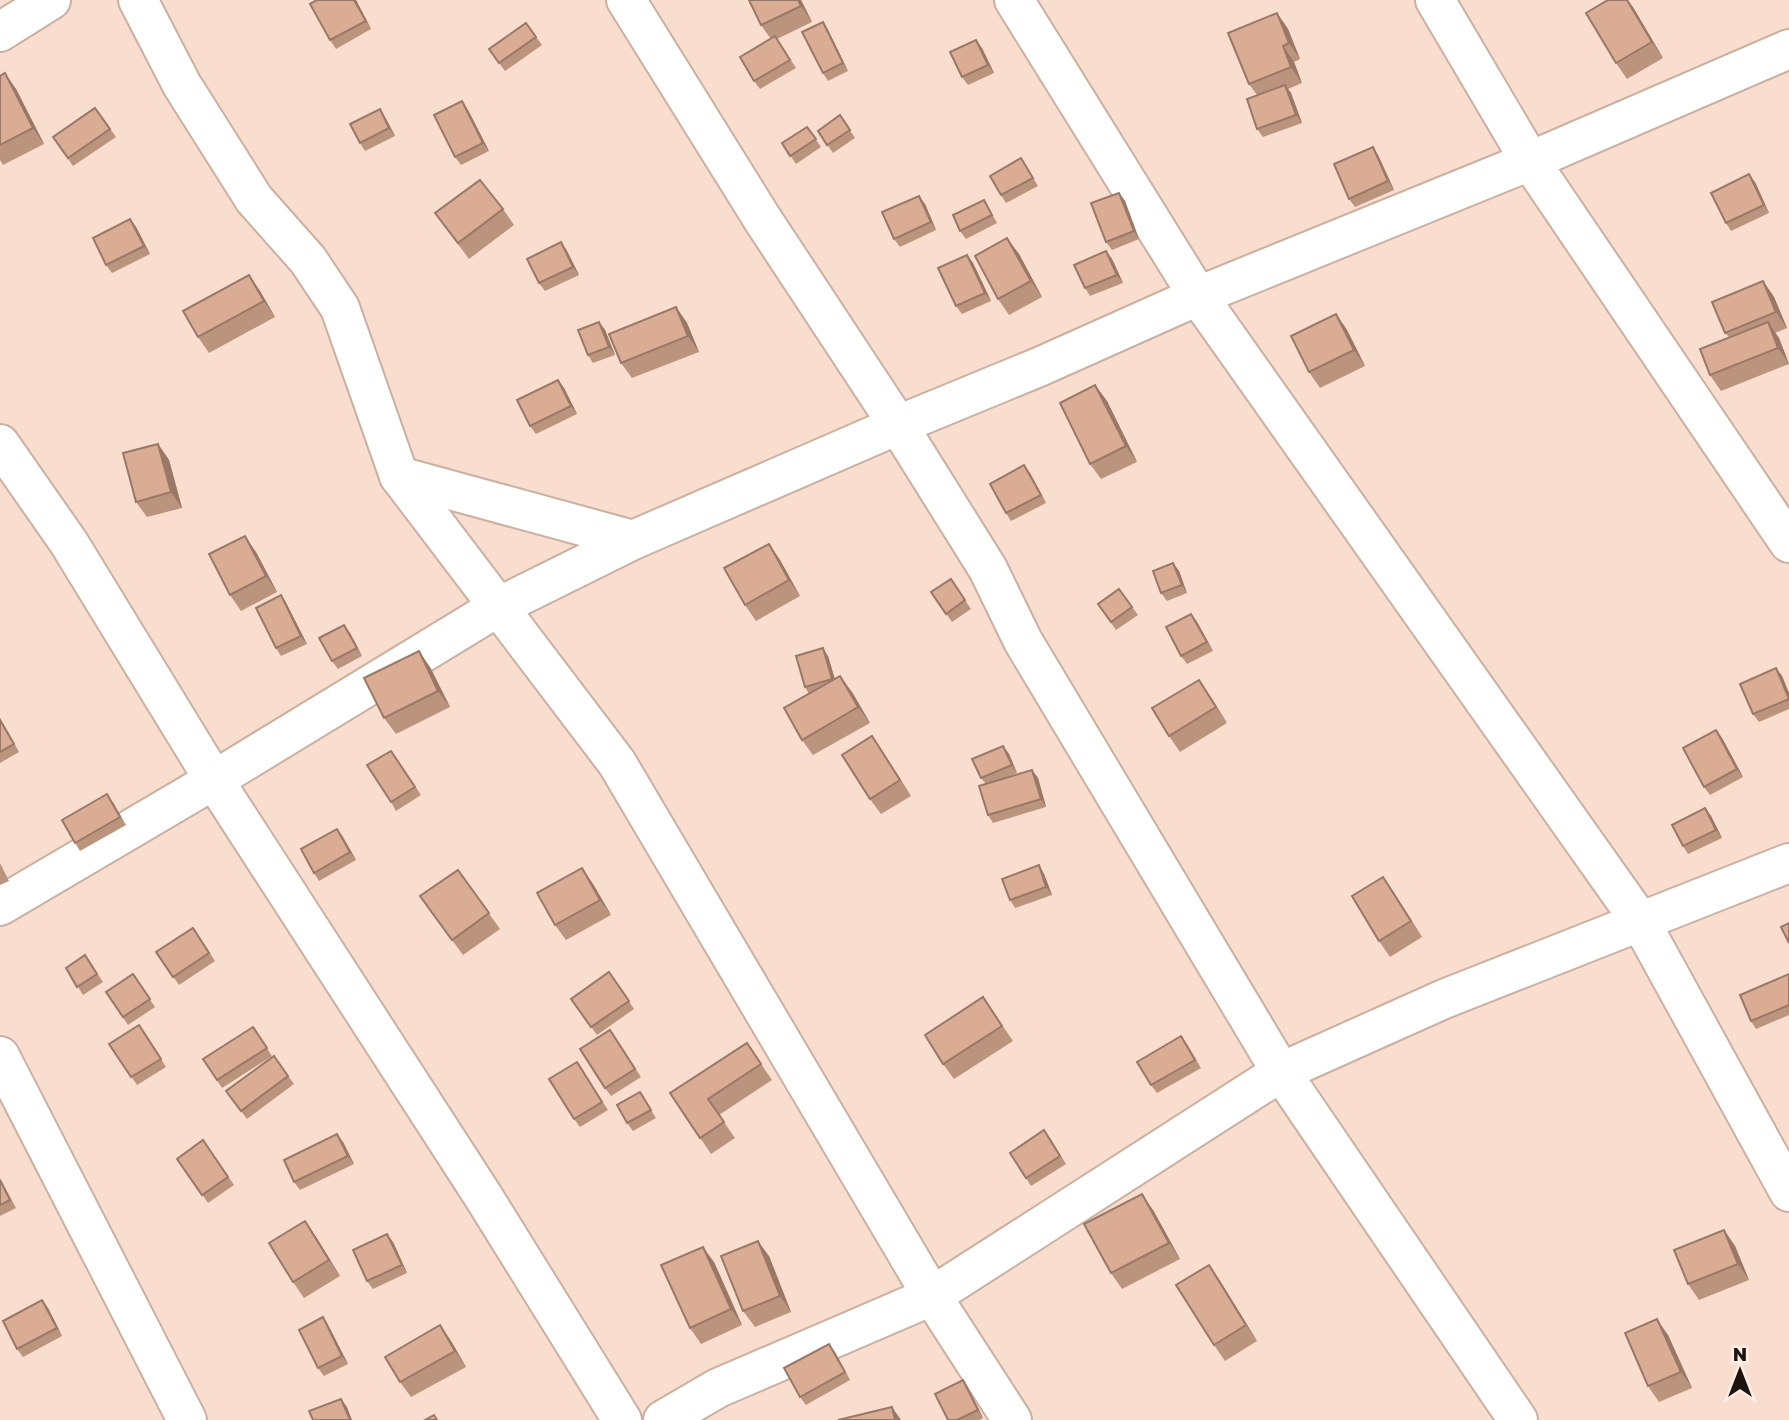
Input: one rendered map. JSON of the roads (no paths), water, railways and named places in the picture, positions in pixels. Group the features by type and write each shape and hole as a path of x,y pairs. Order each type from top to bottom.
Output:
{"street":[{"path":"0,32 51,0"},
{"path":"138,0 182,85 254,199 308,260 340,308 400,476 617,763 933,1296 1012,1420"},
{"path":"626,0 763,220 898,425 988,569 1023,641 1281,1072 1518,1420"},
{"path":"1014,0 1198,296 1640,921 1789,1192"},
{"path":"1435,0 1530,161 1789,543"},
{"path":"0,906 214,780 498,607 633,540 1039,367 1198,296 1530,161 1789,49"},
{"path":"0,444 69,543 214,780 483,1196 622,1420"},
{"path":"400,476 633,540"},
{"path":"663,1420 718,1388 933,1296 1281,1072 1444,999 1789,863"},
{"path":"0,1056 187,1420"}]}
